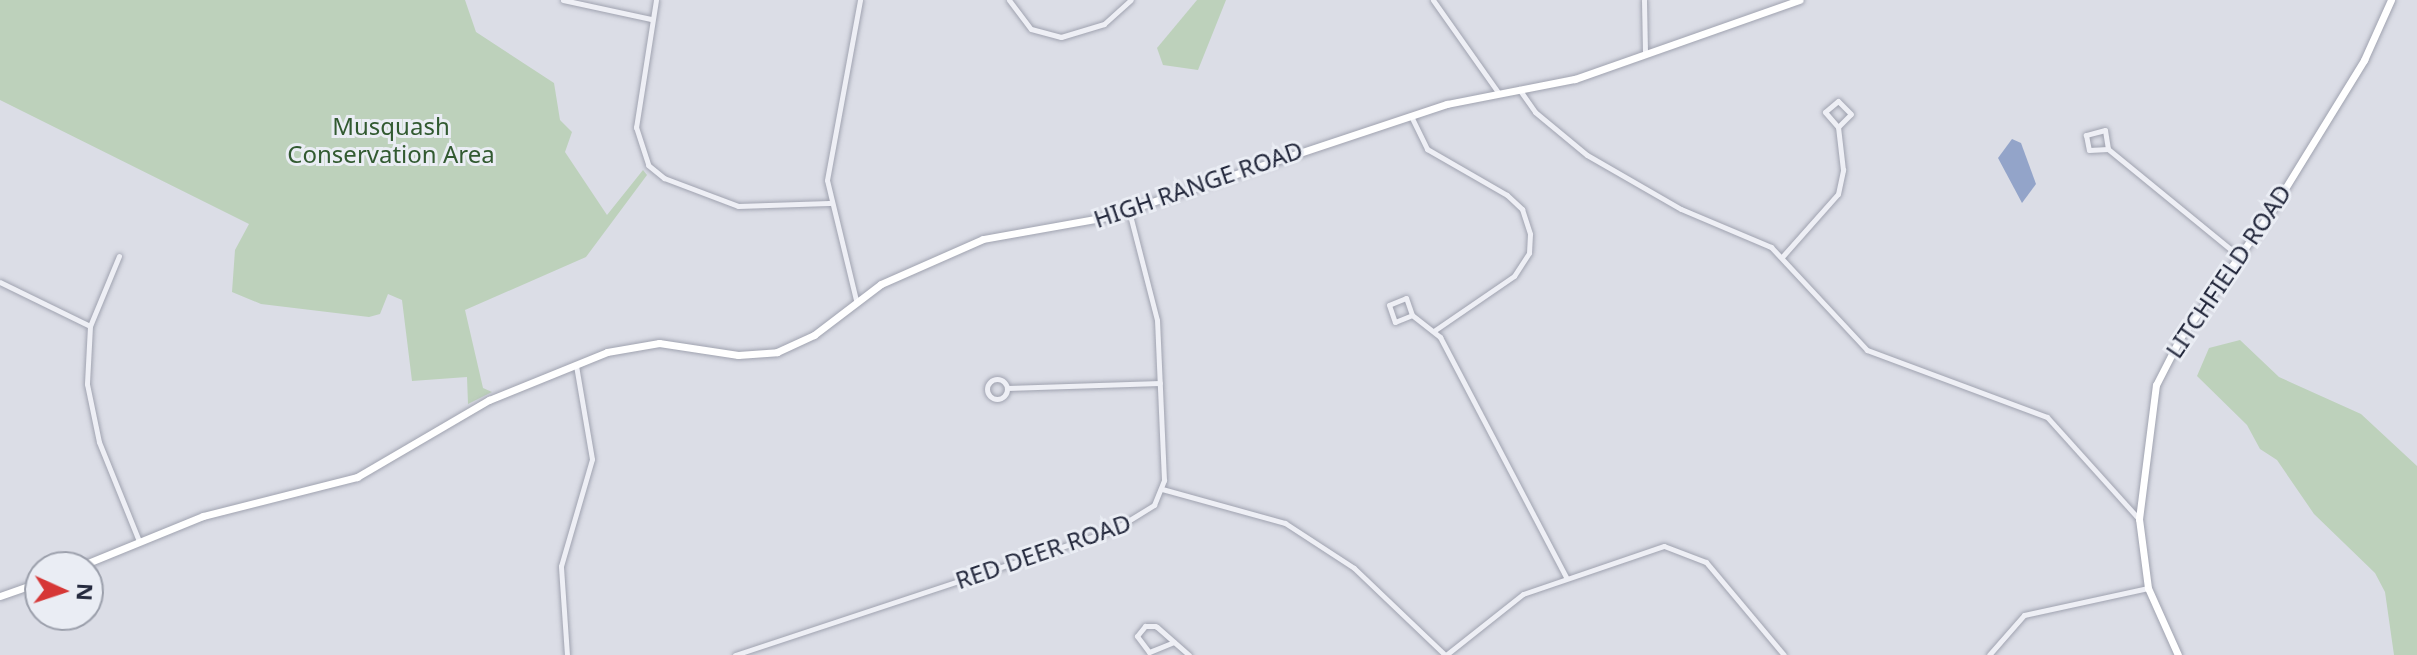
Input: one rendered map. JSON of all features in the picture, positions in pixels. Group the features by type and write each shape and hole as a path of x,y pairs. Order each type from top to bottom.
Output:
{"street":[{"path":"563,0 651,19"},
{"path":"656,0 636,127 648,165 664,178 738,206 829,203"},
{"path":"856,300 829,203 831,140 860,0"},
{"path":"1009,0 1031,29 1061,37 1104,24 1131,0"},
{"path":"1433,0 1498,92"},
{"path":"1644,0 1645,55"},
{"name":"HIGH RANGE ROAD","path":"104,556 203,516 357,477 477,406 576,365 646,344 738,355 777,352 825,328 856,300 983,239 1129,211 1411,115 1645,55 1799,0"},
{"name":"LITCHFIELD ROAD","path":"2178,655 2148,588 2139,519 2160,372 2241,258 2364,60 2391,0"},
{"path":"1519,89 1535,112 1587,155 1681,209 1759,239 1782,257 1867,350 1928,376 1999,394 2057,425 2139,519"},
{"path":"1782,257 1838,194 1843,170 1838,127 1825,112 1838,101 1851,114 1838,127"},
{"path":"1411,115 1427,149 1507,195 1522,209 1530,234 1529,253 1514,276 1435,330"},
{"path":"2108,149 2092,153 2086,135 2105,130 2108,149 2241,258"},
{"path":"1129,211 1157,320 1162,489 1285,523 1354,568 1445,655 1506,604 1566,577 1657,547 1689,551 1711,566 1784,655"},
{"path":"119,256 90,326 92,417 139,541"},
{"path":"0,282 90,326"},
{"path":"1412,315 1395,322 1389,305 1406,298 1412,315 1435,330 1566,577"},
{"path":"567,655 563,553 592,459 576,365"},
{"path":"1007,388 1160,383"},
{"name":"RED DEER ROAD","path":"735,655 1127,524 1154,505 1162,489"},
{"path":"0,596 24,588"},
{"path":"1989,655 2024,615 2148,588"},
{"path":"1174,642 1149,652 1137,636 1151,625 1174,642 1189,655"}],"green space":[{"name":"Musquash Conservation Area","path":"0,0 465,0 476,32 554,83 560,120 572,132 565,152 607,215 643,170 647,175 586,257 465,310 483,388 492,392 468,404 467,377 412,381 402,300 388,294 380,314 369,317 261,304 232,292 235,250 249,224 0,100"},
{"path":"1197,0 1226,0 1198,70 1163,65 1157,48"},
{"path":"2240,340 2279,377 2361,414 2417,466 2417,655 2394,655 2385,592 2375,573 2314,514 2277,460 2260,449 2247,425 2197,376 2209,348"}],"water":[{"path":"2012,139 2021,143 2036,184 2022,203 1998,158"}]}
